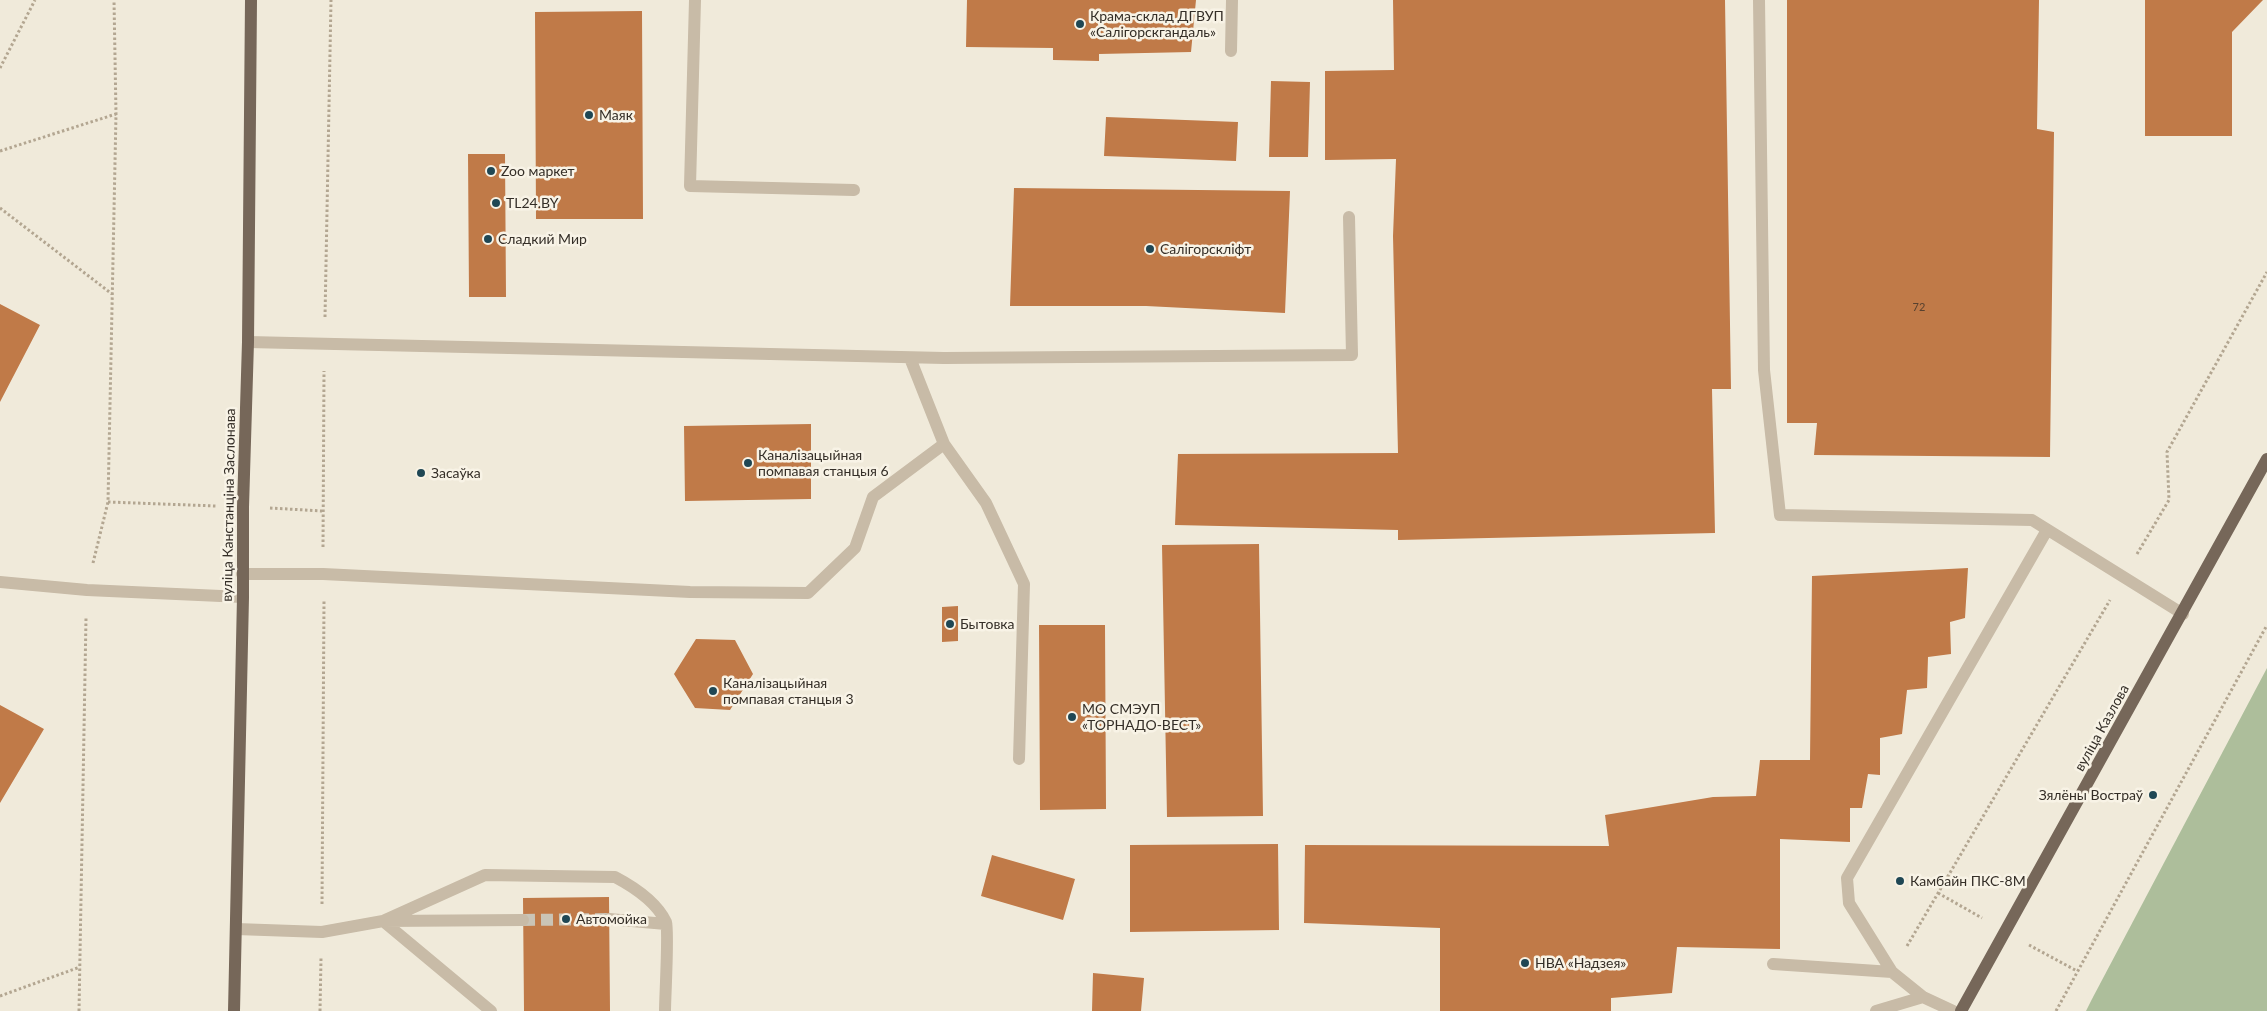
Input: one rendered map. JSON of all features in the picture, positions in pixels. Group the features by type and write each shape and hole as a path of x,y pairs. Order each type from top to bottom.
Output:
{"main road":[{"name":"вуліца Канстанціна Заслонава","path":"234,1011 248,342 251,0"},
{"name":"вуліца Казлова","path":"1960,1011 2183,614 2267,459"}],"street":[{"path":"695,0 690,186 854,190"},
{"path":"1232,0 1232,51"},
{"path":"1759,0 1764,370 1780,515 2032,520 2183,614"},
{"path":"248,342 910,358 1352,355 1350,217"},
{"path":"910,358 944,444 986,503 1024,584 1019,759"},
{"path":"242,574 323,574 690,592 808,593 855,548 873,497 944,444"},
{"path":"1953,1011 1923,997 1892,972 1849,903 1847,878 2047,530"},
{"path":"0,582 87,590 243,597"},
{"path":"382,921 485,875 615,877 639,891 666,924 665,1011"},
{"path":"609,919 666,924"},
{"path":"236,929 322,932 382,921 523,920"},
{"path":"382,921 478,1004 491,1011"},
{"path":"1773,964 1892,972"},
{"path":"1876,1011 1923,997"}],"path":[{"path":"0,68 35,0"},
{"path":"79,1011 87,590 108,502 116,114 114,0"},
{"path":"320,1011 325,638 322,510 331,0"},
{"path":"0,151 116,114"},
{"path":"0,208 112,294"},
{"path":"1892,972 2169,500 2167,452 2267,272"},
{"path":"2056,1011 2267,625"},
{"path":"0,996 80,966"}],"green space":[{"path":"2267,668 2267,1011 2086,1011 2092,999"}],"building":[{"name":"Крама-склад ДГВУП «Салігорскгандаль»","path":"967,0 1196,0 1191,52 1099,54 1099,61 1053,60 1053,48 966,47"},
{"path":"1393,0 1725,0 1731,389 1712,389 1715,533 1398,540 1398,530 1175,525 1178,454 1398,453 1393,236 1396,159 1325,160 1325,71 1394,70"},
{"path":"1787,0 2039,0 2037,129 2054,132 2050,457 1814,455 1817,423 1787,423"},
{"path":"2145,0 2263,0 2232,32 2232,136 2145,136"},
{"name":"Маяк","path":"642,11 643,219 536,219 535,12"},
{"path":"1271,81 1310,82 1308,157 1269,157"},
{"path":"1106,117 1238,122 1236,161 1104,156"},
{"path":"468,154 505,154 506,297 469,297"},
{"name":"Салігорскліфт","path":"1014,188 1290,191 1285,313 1146,306 1010,306"},
{"path":"0,304 40,325 0,402"},
{"name":"Каналізацыйная помпавая станцыя 6","path":"811,424 811,499 685,501 684,426"},
{"path":"1259,544 1263,816 1167,817 1162,545"},
{"path":"1968,568 1965,618 1950,622 1951,654 1928,657 1927,688 1907,690 1902,734 1880,738 1880,775 1868,774 1862,808 1850,808 1850,842 1780,839 1780,949 1677,947 1672,993 1611,998 1611,1011 1440,1011 1440,928 1304,923 1305,845 1609,846 1605,815 1713,797 1756,796 1760,760 1810,760 1812,576"},
{"name":"Бытовка","path":"958,606 958,641 942,642 942,607"},
{"name":"МО СМЭУП «ТОРНАДО-ВЕСТ»","path":"1039,625 1105,625 1106,809 1040,810"},
{"name":"Каналізацыйная помпавая станцыя 3","path":"696,639 735,640 753,674 730,710 695,708 674,674"},
{"path":"0,705 44,729 0,803"},
{"path":"1278,844 1279,930 1130,932 1130,845"},
{"path":"992,855 1075,879 1063,920 981,896"},
{"path":"609,897 610,1011 524,1011 523,898"},
{"path":"1093,973 1144,978 1141,1011 1092,1011"}],"tunnel":[{"path":"523,920 609,919"}],"place":[{"name":"Крама-склад ДГВУП «Салігорскгандаль»","path":"1080,24"},
{"name":"Маяк","path":"589,115"},
{"name":"Zoo маркет","path":"491,171"},
{"name":"TL24.BY","path":"496,203"},
{"name":"Сладкий Мир","path":"488,239"},
{"name":"Салігорскліфт","path":"1150,249"},
{"name":"Каналізацыйная помпавая станцыя 6","path":"748,463"},
{"name":"Засаўка","path":"421,473"},
{"name":"Бытовка","path":"950,624"},
{"name":"Каналізацыйная помпавая станцыя 3","path":"713,691"},
{"name":"МО СМЭУП «ТОРНАДО-ВЕСТ»","path":"1072,717"},
{"name":"Зялёны Востраў","path":"2153,795"},
{"name":"Камбайн ПКС-8М","path":"1900,881"},
{"name":"Автомойка","path":"566,919"},
{"name":"НВА «Надзея»","path":"1525,963"}]}
